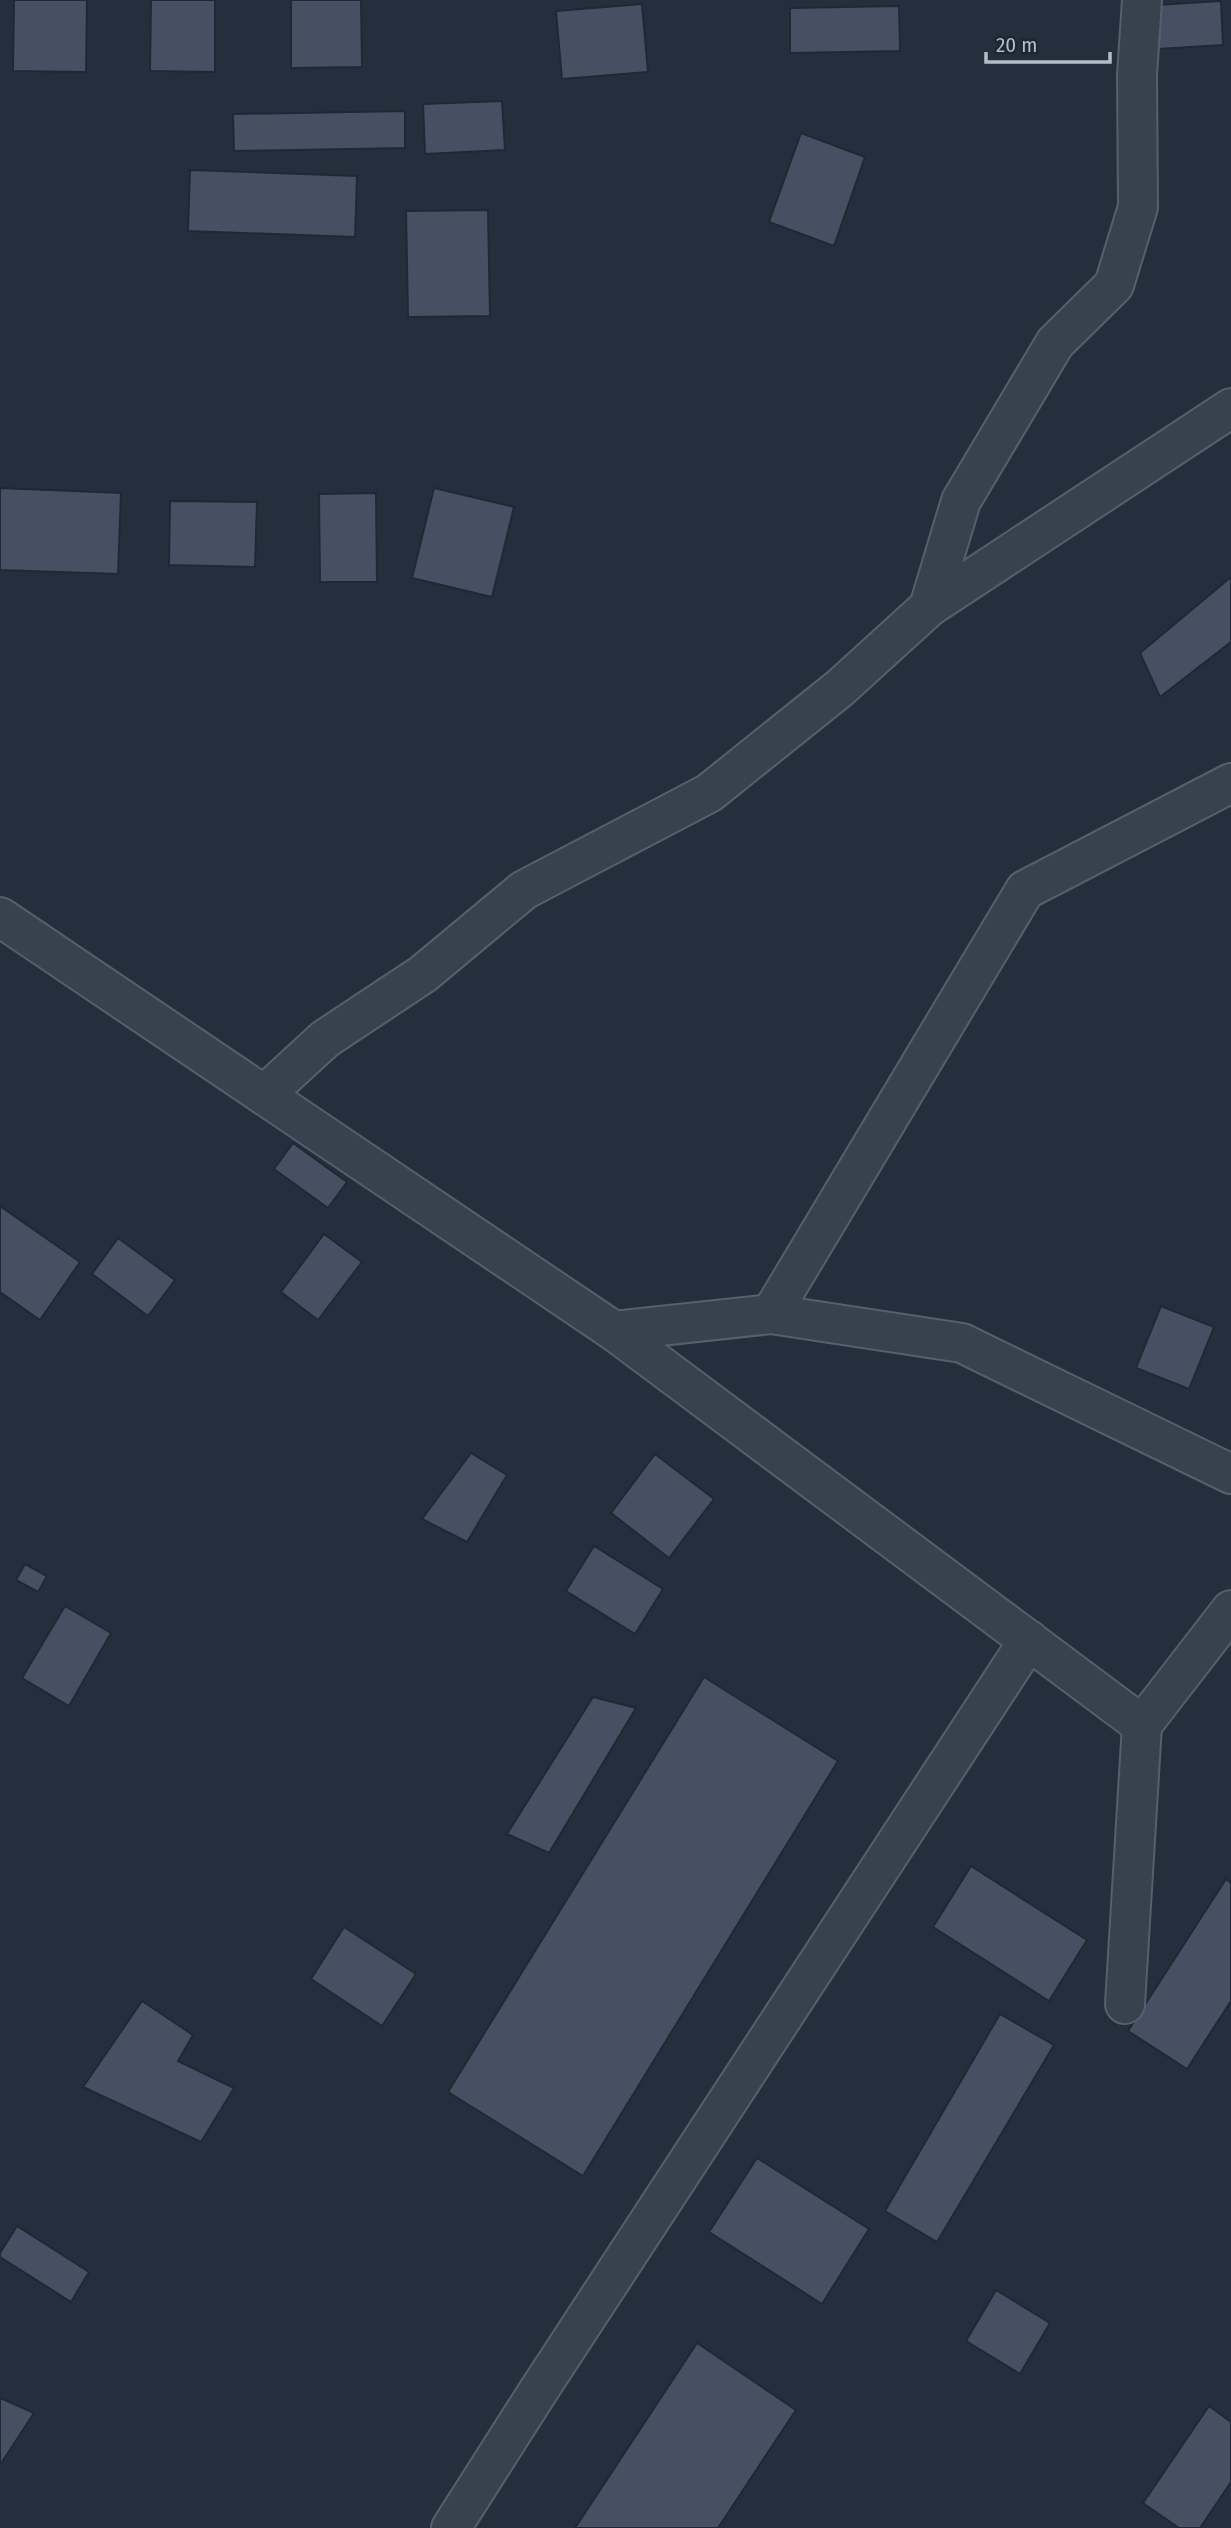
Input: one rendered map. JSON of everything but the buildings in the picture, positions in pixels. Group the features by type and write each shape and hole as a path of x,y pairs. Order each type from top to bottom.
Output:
{"street":[{"path":"929,607 961,501 1055,343 1114,285 1138,208 1137,75 1142,0"},
{"path":"264,1095 325,1038 423,974 524,890 709,793 840,688 929,607 1231,408"},
{"path":"771,1314 1025,891 1231,783"},
{"path":"0,917 614,1331 1142,1725"},
{"path":"614,1331 771,1314 962,1343 1231,1474"},
{"path":"1125,2004 1142,1725 1231,1610"},
{"path":"451,2528 1029,1640"}]}
